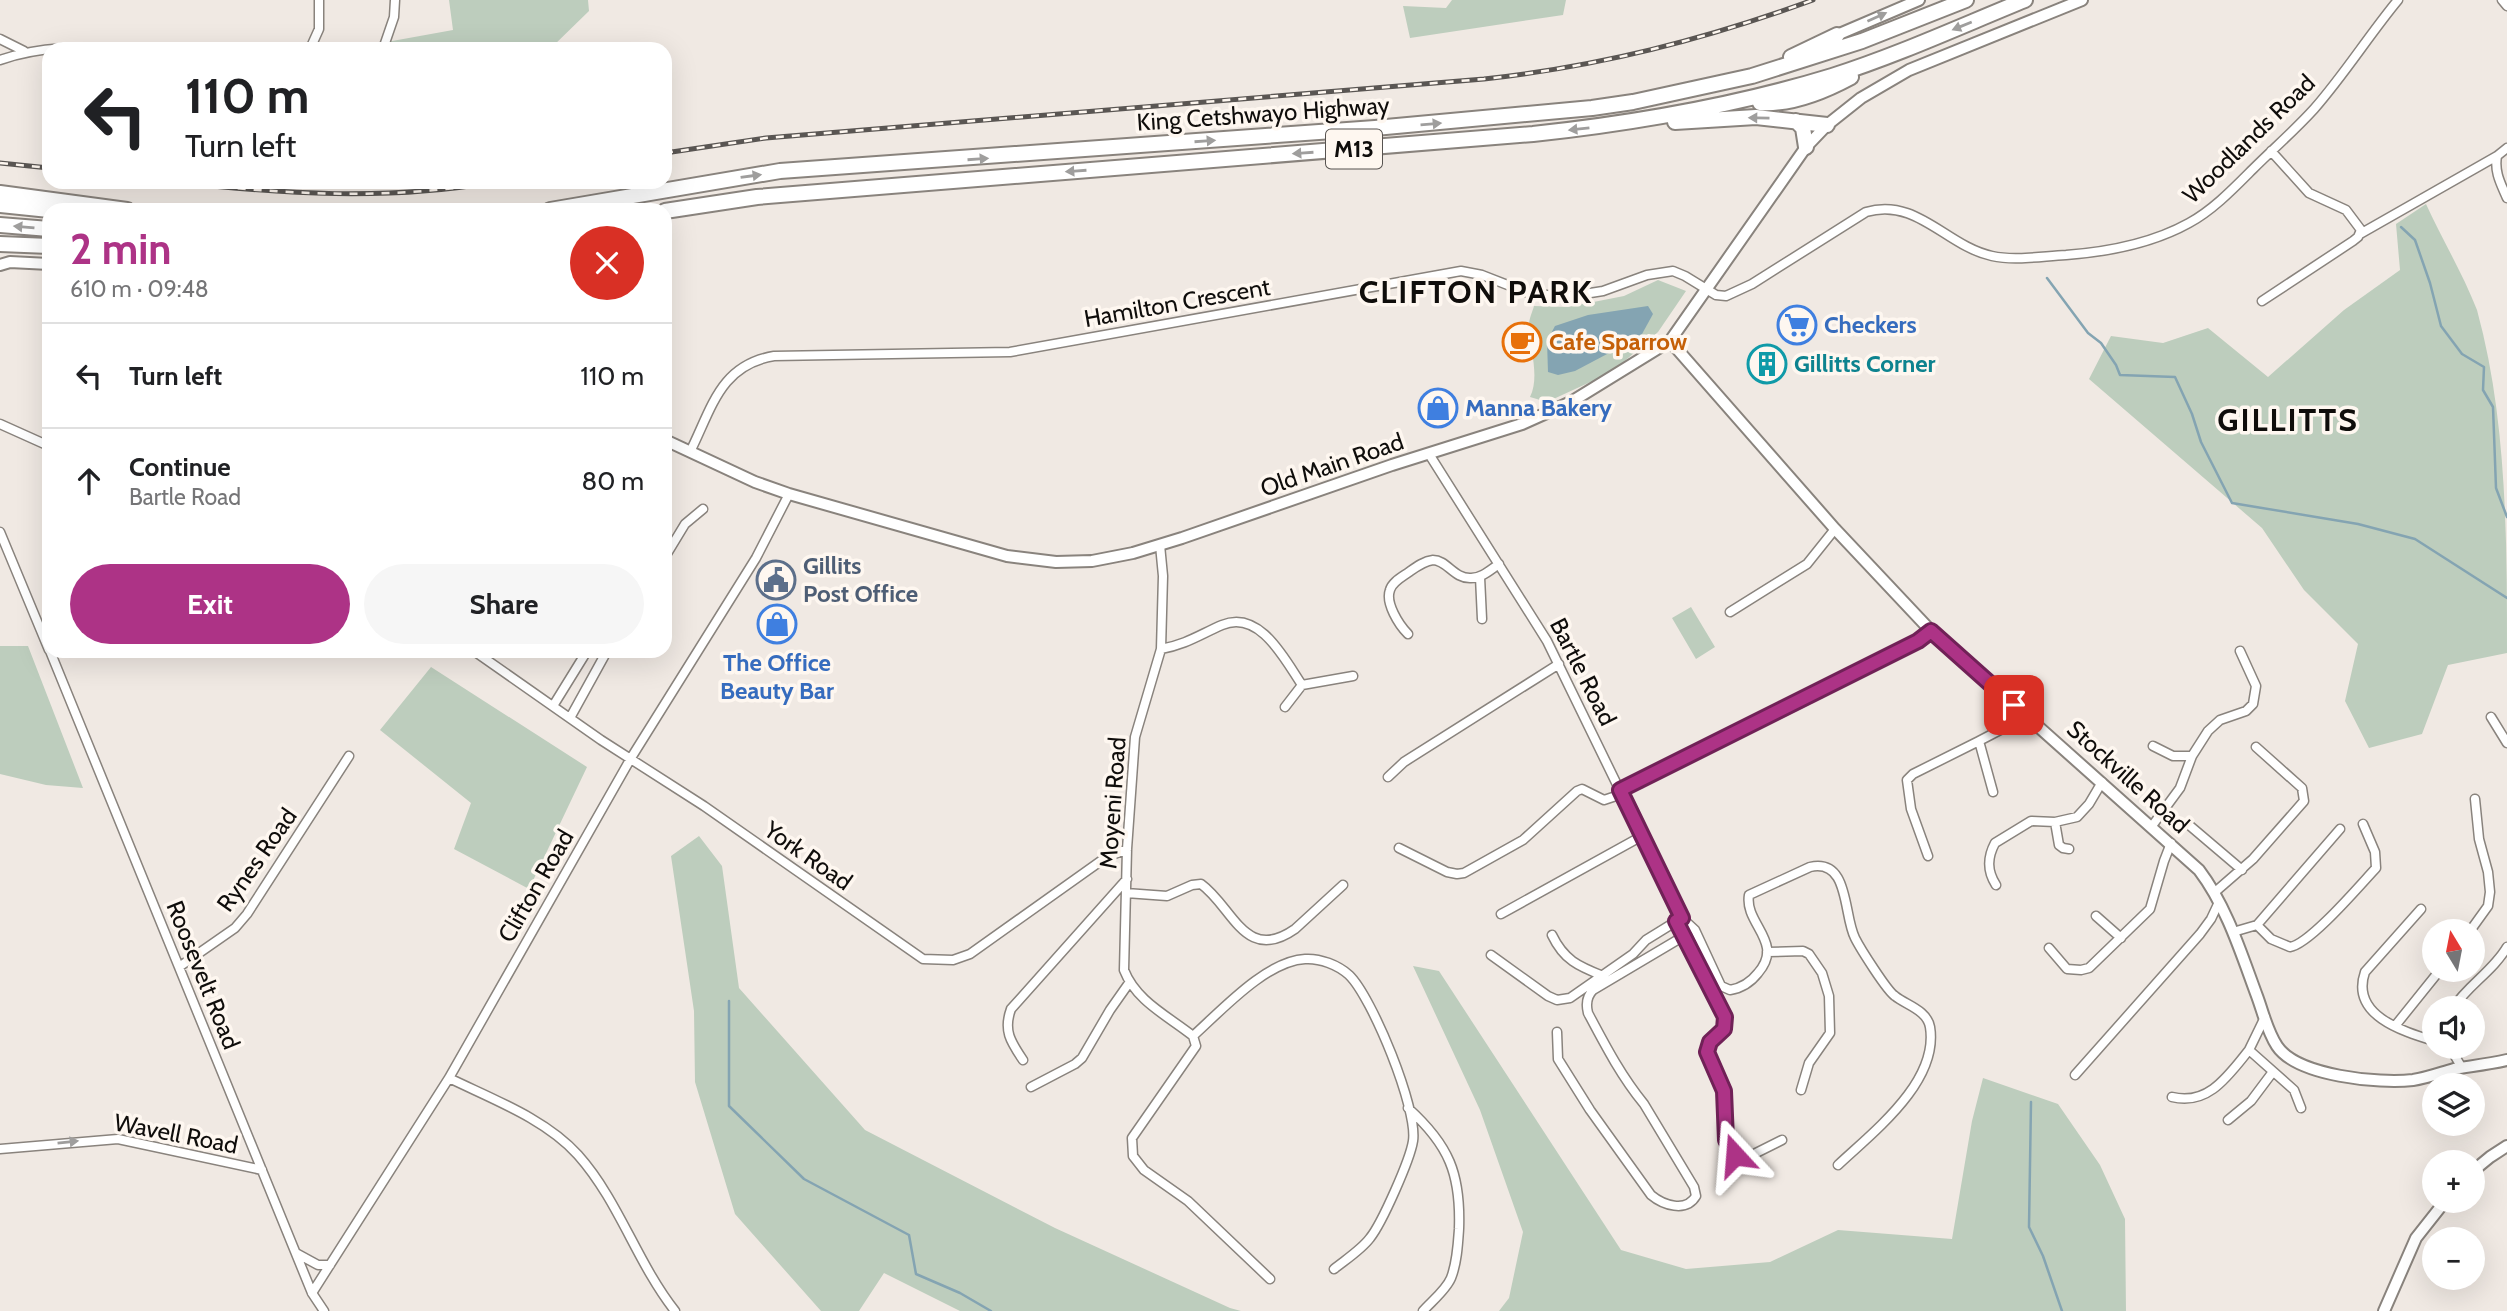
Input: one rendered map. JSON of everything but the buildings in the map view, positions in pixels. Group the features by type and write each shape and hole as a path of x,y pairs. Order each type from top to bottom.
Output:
{"highway":[{"name":"King Cetshwayo Highway","path":"592,203 780,172 1048,154 1539,114 1633,102 1752,76 1862,41 1966,0"},
{"name":"King Cetshwayo Highway","path":"672,210 757,197 1534,135 1622,124 1740,101 1833,76 2025,0"},
{"path":"1752,76 1837,35"},
{"path":"1622,124 1756,117 1827,125"},
{"path":"1796,121 1803,128 1806,147"},
{"path":"0,193 75,203"},
{"path":"0,205 42,209"},
{"path":"0,225 42,228"},
{"path":"0,244 42,246"}],"street":[{"path":"313,42 319,29 319,0"},
{"path":"385,42 394,17 395,0"},
{"path":"1837,35 1919,0"},
{"name":"Old Main Road","path":"672,443 755,482 789,494 971,546 1033,560 1092,561 1160,545 1522,424 1602,384 1670,341 1806,147 1827,125 1861,98 1909,70 2082,0"},
{"name":"Woodlands Road","path":"1707,290 1719,296 1731,295 1866,212 1882,208 1894,208 1910,213 1971,248 1995,257 2073,254 2130,244 2168,232 2195,220 2272,151 2326,94 2398,0"},
{"path":"2502,0 2507,6"},
{"path":"0,38 24,51"},
{"path":"0,60 24,51 42,50"},
{"path":"2262,301 2360,234 2507,148"},
{"path":"2272,151 2313,196 2343,208 2351,215 2361,230 2360,234"},
{"path":"2497,156 2498,177 2507,198"},
{"path":"0,265 10,262 42,264"},
{"name":"Hamilton Crescent","path":"690,452 729,378 745,365 774,356 1010,352 1461,271 1482,275 1543,296 1583,295 1616,287 1647,275 1673,271 1707,290"},
{"name":"Stockville Road","path":"1670,341 1835,529 1931,631 2172,843 2199,870 2217,897 2273,1038 2283,1054 2318,1071 2403,1081 2507,1060"},
{"path":"0,425 42,443"},
{"name":"Bartle Road","path":"1429,454 1559,664 1679,919"},
{"name":"Clifton Road","path":"312,1293 449,1078 631,758 755,558 789,494"},
{"path":"672,545 685,524 703,509"},
{"path":"1730,612 1807,564 1835,529"},
{"name":"Roosevelt Road","path":"0,532 42,633"},
{"name":"Moyeni Road","path":"1129,983 1125,970 1126,892 1135,737 1161,649 1163,576 1160,545"},
{"path":"1408,634 1397,621 1389,596 1391,586 1400,578 1418,565 1434,560 1459,577 1480,577 1499,564"},
{"path":"1480,577 1482,619"},
{"path":"1161,649 1192,641 1226,624 1245,622 1258,629 1273,644 1302,685"},
{"path":"1399,848 1447,872 1460,874 1476,868 1523,841 1577,791 1585,790 1604,800 1918,641 1931,631"},
{"path":"2152,826 2180,789 2192,756 2216,723 2246,711 2253,704 2256,686 2240,651"},
{"name":"Roosevelt Road","path":"52,658 312,1293 324,1311"},
{"name":"York Road","path":"484,658 704,806 915,955 927,960 953,960 970,954 1107,857 1128,849"},
{"path":"552,706 583,658"},
{"path":"570,718 603,658"},
{"path":"1388,777 1404,762 1559,664"},
{"path":"1285,707 1302,685 1353,676"},
{"path":"1928,856 1911,809 1908,780 1913,774 2027,716"},
{"path":"2491,717 2507,743"},
{"path":"1979,741 1993,792"},
{"path":"2154,746 2173,756 2192,756"},
{"path":"2075,1075 2200,933 2211,919 2217,897 2304,801 2302,789 2256,747"},
{"name":"Rynes Road","path":"179,967 235,928 247,914 349,756"},
{"path":"1996,885 1989,872 1995,843 2031,821 2055,822 2082,813 2102,782"},
{"path":"2475,800 2479,839 2488,872 2490,892 2488,906 2479,919"},
{"path":"2055,822 2059,845 2069,849"},
{"path":"2257,925 2271,939 2290,947 2302,942 2319,928 2376,868 2375,852 2363,824"},
{"path":"2189,825 2242,870"},
{"path":"2233,933 2257,925 2340,829"},
{"path":"1501,914 1547,891 1642,836"},
{"path":"2049,948 2067,969 2089,968 2153,904 2164,861 2172,843"},
{"path":"1679,919 1691,924 1719,984 1727,990 1736,989 1754,978 1764,965 1768,952 1749,907 1749,895 1813,866 1830,868 1839,879 1853,934 1860,946 1890,992 1922,1013 1930,1025 1926,1063 1920,1077 1888,1116 1838,1165"},
{"path":"1023,1060 1009,1039 1007,1030 1011,1009 1127,879"},
{"path":"1126,892 1167,896 1201,884 1247,935 1270,939 1295,929 1343,885"},
{"path":"2421,909 2371,964 2363,979 2362,997 2367,1007 2396,1026 2422,1036"},
{"path":"2096,916 2120,938"},
{"path":"1679,919 1684,936 1725,1019 1724,1029 1710,1042 1707,1052 1725,1097 1724,1128 1728,1144 1738,1157 1746,1158 1782,1140"},
{"path":"1491,955 1554,999 1570,998 1633,954 1646,940 1679,919"},
{"path":"1552,935 1566,957 1603,976"},
{"path":"1558,1032 1558,1059 1590,1110 1651,1195 1671,1205 1681,1206 1692,1202 1696,1196 1694,1187 1644,1104 1621,1074 1588,1013 1587,1004 1588,996 1593,990 1684,936"},
{"path":"2464,996 2496,963 2507,947"},
{"path":"1768,952 1803,951 1809,954 1822,973 1829,996 1830,1033 1809,1063 1801,1090"},
{"path":"1193,1036 1246,989 1274,969 1302,959 1324,961 1344,971 1356,984 1398,1069 1413,1142 1404,1167 1368,1241 1334,1269"},
{"path":"2396,1026 2431,982"},
{"path":"1031,1087 1082,1058 1129,983 1147,1001 1193,1036 1196,1048 1132,1138 1133,1156 1144,1170 1188,1201 1270,1279"},
{"path":"2172,1097 2194,1099 2215,1089 2249,1050 2265,1017"},
{"path":"2249,1050 2294,1090 2301,1108"},
{"path":"2457,1059 2462,1068"},
{"path":"2228,1120 2251,1101 2272,1073"},
{"path":"449,1078 533,1119 577,1153 675,1311"},
{"path":"1408,1108 1437,1136 1450,1163 1459,1192 1459,1233 1451,1279 1423,1311"},
{"name":"Wavell Road","path":"0,1149 118,1139 262,1170"},
{"path":"2485,1161 2507,1146"},
{"path":"2384,1311 2416,1238 2436,1213"},
{"path":"296,1254 318,1265 330,1265"}],"green space":[{"path":"449,0 588,0 589,11 557,42 387,42 453,30"},
{"path":"1452,0 1566,0 1563,15 1410,38 1403,6 1446,8"},
{"path":"2426,204 2477,310 2487,351 2500,436 2503,480 2507,653 2448,665 2422,734 2369,748 2345,701 2358,644 2304,590 2262,528 2089,379 2111,336 2163,343 2208,328 2268,377 2344,310 2400,270 2396,224"},
{"path":"1658,280 1686,291 1658,332 1612,372 1547,402 1530,397 1534,372 1529,325 1534,306 1568,307 1624,296"},
{"path":"1691,607 1715,647 1696,659 1672,618"},
{"path":"0,646 28,646 83,788 46,785 0,774"},
{"path":"431,667 587,767 529,889 454,849 471,803 380,730"},
{"path":"699,836 722,866 739,988 865,1130 1055,1228 1241,1311 960,1311 884,1273 859,1311 821,1311 735,1214 695,1082 694,1011 671,856"},
{"path":"1413,966 1439,971 1621,1250 1686,1269 1770,1262 1838,1230 1952,1239 1972,1121 1983,1078 2058,1104 2100,1165 2125,1219 2126,1311 1499,1311 1509,1298 1523,1232 1480,1110"}],"water":[{"path":"1648,306 1653,314 1642,334 1575,371 1558,375 1548,372 1547,341 1555,326 1588,315"}],"waterway":[{"path":"2401,227 2415,240 2441,326 2462,354 2484,367 2483,390 2493,407 2496,488 2507,517"},
{"path":"2047,278 2088,333 2101,343 2120,375 2175,377 2201,442 2232,503 2358,524 2415,539 2507,598"},
{"path":"729,1001 729,1106 804,1179 909,1235 916,1274 960,1293 991,1311"},
{"path":"2031,1102 2029,1227 2043,1256 2062,1311"}],"railway":[{"path":"672,152 766,138 1527,74 1651,50 1813,0"},
{"path":"0,163 42,167"},
{"path":"245,189 335,194 445,189"}],"place":[{"name":"Checkers","path":"1797,325"},
{"name":"Cafe Sparrow","path":"1522,342"},
{"name":"Gillitts Corner","path":"1767,364"},
{"name":"Manna Bakery","path":"1438,408"},
{"name":"Gillits Post Office","path":"776,580"},
{"name":"The Office Beauty Bar","path":"777,624"}],"district":[{"name":"CLIFTON PARK","path":"1476,292"},
{"name":"GILLITTS","path":"2288,420"}],"route":[{"path":"1735,1155 1726,1140 1724,1091 1707,1052 1710,1042 1724,1029 1725,1017 1676,921 1682,918 1620,790 1918,641 1931,631 2014,705"}]}
